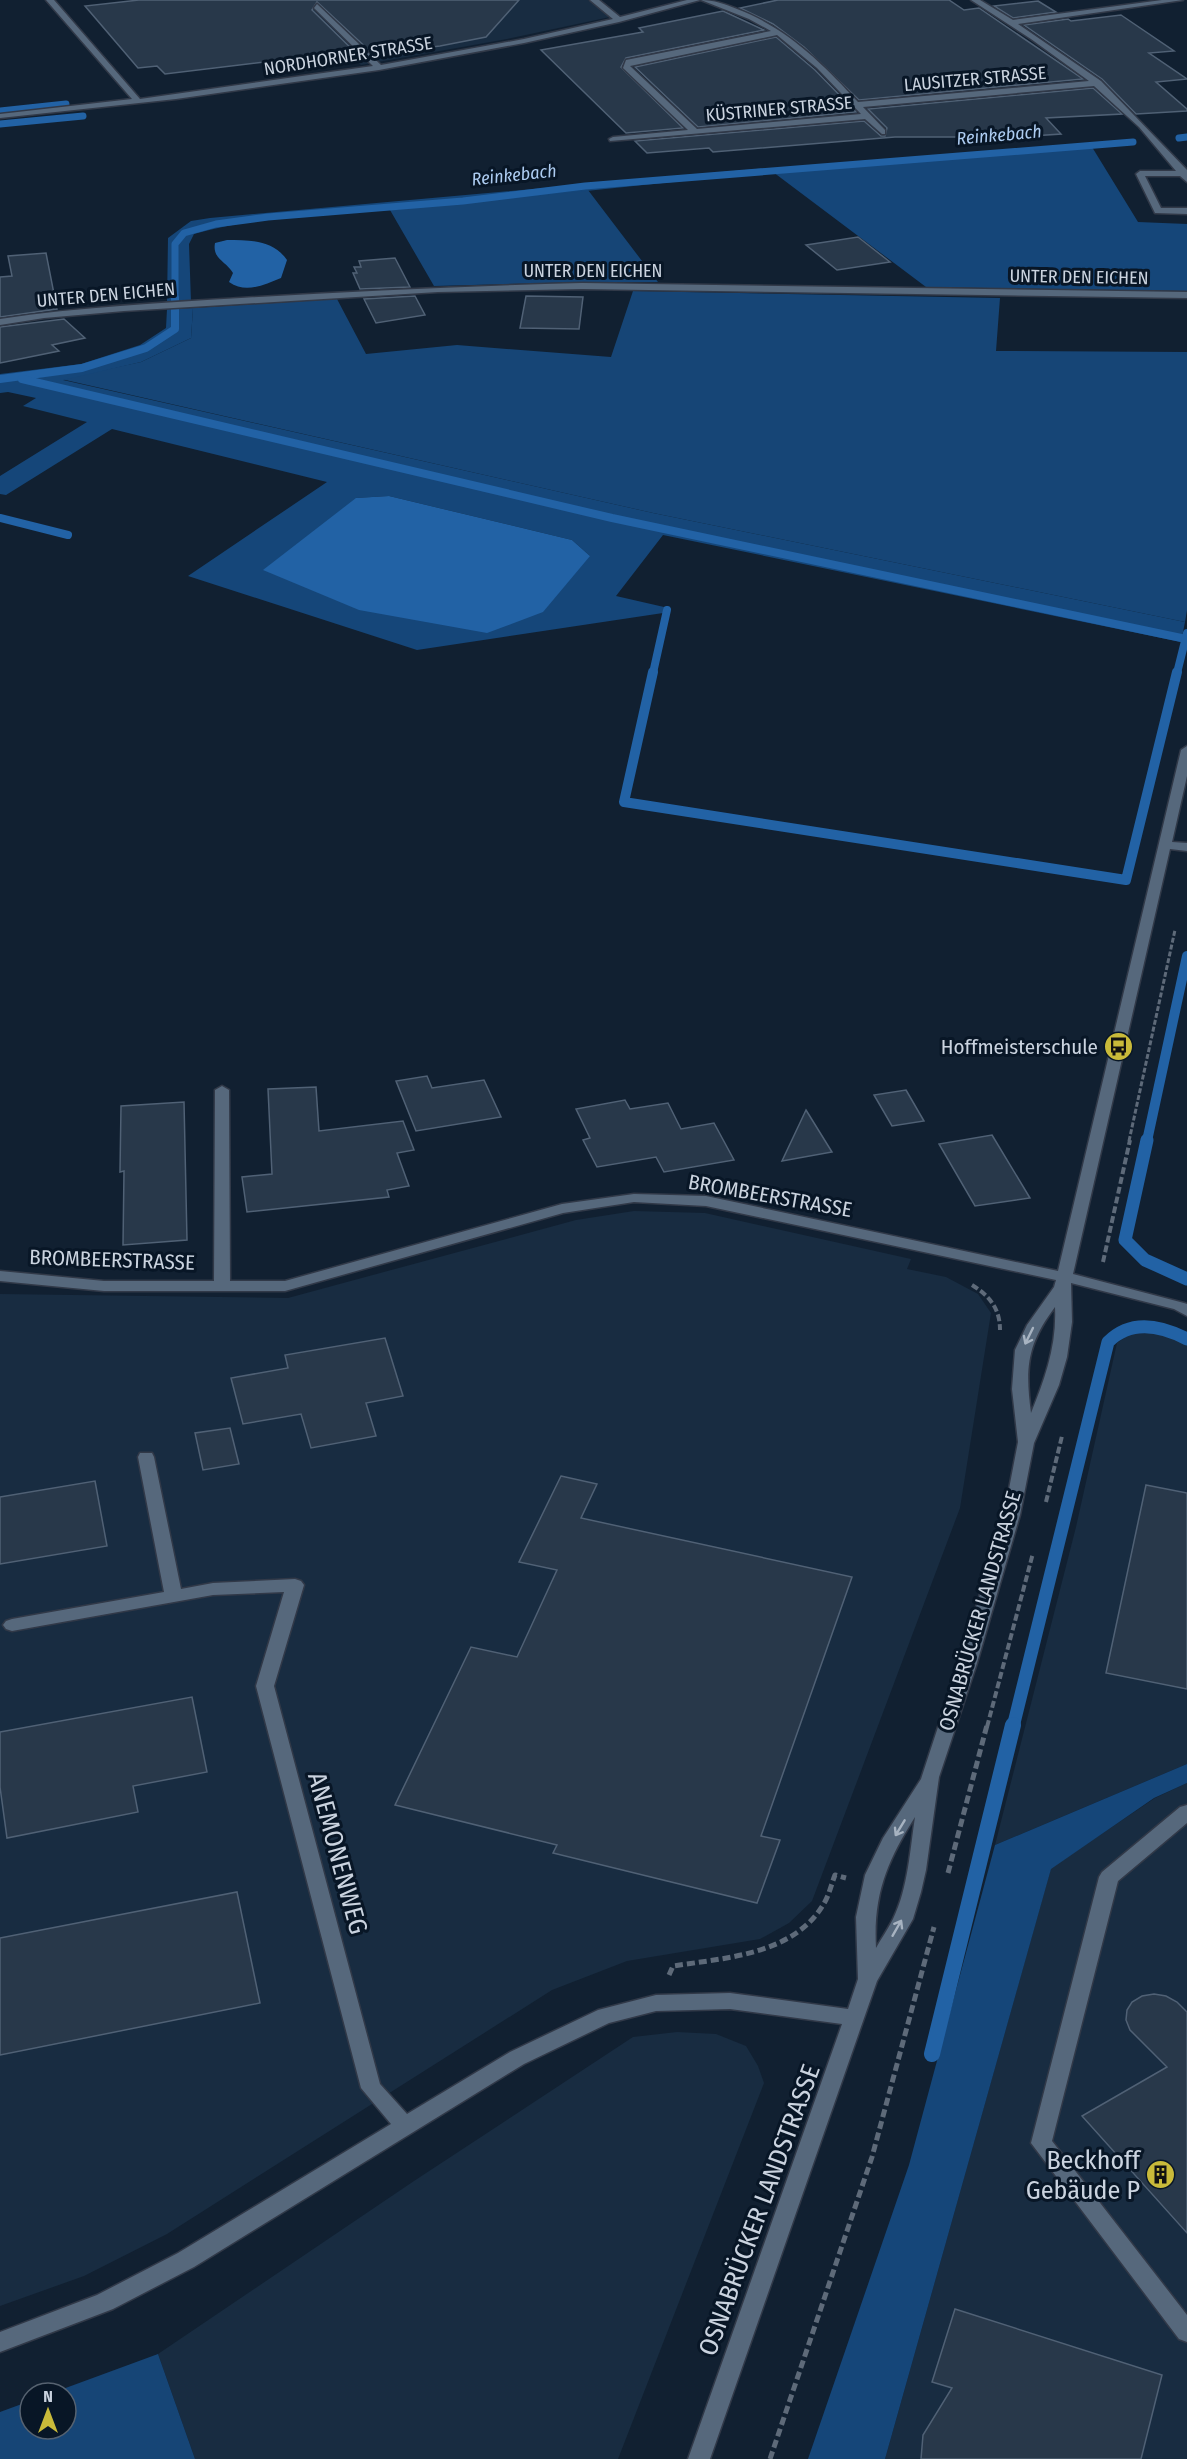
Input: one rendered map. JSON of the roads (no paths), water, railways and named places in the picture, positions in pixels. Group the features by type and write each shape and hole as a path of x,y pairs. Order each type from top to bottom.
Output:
{"street":[{"path":"50,0 136,100"},
{"path":"594,0 619,20"},
{"name":"NORDHORNER STRASSE","path":"0,116 380,68 516,44 696,0"},
{"path":"705,0 748,16 778,32 809,58 882,132"},
{"path":"975,0 1041,40 1098,83 1159,144 1185,175"},
{"path":"1013,22 1179,0"},
{"path":"316,6 380,68"},
{"name":"KÜSTRINER STRASSE","path":"778,32 629,62 626,66 695,132 867,116"},
{"name":"LAUSITZER STRASSE","path":"855,105 1098,83"},
{"path":"613,139 695,132"},
{"path":"1185,175 1140,174 1158,211 1187,211"},
{"name":"UNTER DEN EICHEN","path":"0,322 44,315 438,289 582,286 1187,295"},
{"name":"OSNABRÜCKER LANDSTRASSE","path":"699,2459 868,1979 903,1919 917,1870 930,1777 968,1663 1012,1515 1026,1443 1051,1385 1059,1357 1064,1322 1063,1282 1187,750"},
{"path":"1166,845 1187,847"},
{"name":"BROMBEERSTRASSE","path":"222,1090 222,1286"},
{"name":"BROMBEERSTRASSE","path":"0,1276 104,1286 285,1286 562,1209 634,1198 706,1201 1063,1282 1098,1284 1179,1306 1187,1311"},
{"name":"OSNABRÜCKER LANDSTRASSE","path":"1026,1443 1021,1385 1023,1350 1026,1340 1063,1282"},
{"path":"12,1625 174,1596 146,1457"},
{"name":"ANEMONENWEG","path":"174,1596 213,1589 295,1585 265,1686 371,2088 404,2125"},
{"name":"OSNABRÜCKER LANDSTRASSE","path":"868,1979 866,1909 873,1884 882,1858 930,1777"},
{"path":"1187,1812 1109,1877 1041,2143 1187,2332"},
{"path":"0,2342 105,2302 186,2260 517,2058 605,2016 656,2003 730,2001 856,2018"}],"waterway":[{"path":"0,111 66,104"},
{"path":"0,124 83,116"},
{"name":"Reinkebach","path":"1179,138 1187,137"},
{"name":"Reinkebach","path":"0,379 82,368 146,348 175,329 175,244 184,233 216,224 268,217 463,201 585,186 1133,142"},
{"path":"22,379 612,518 1186,639"},
{"path":"0,518 68,535"},
{"path":"653,673 667,610"},
{"path":"1186,639 1187,633"},
{"path":"1177,673 1186,639"},
{"path":"653,672 624,802 1126,880 1177,672"},
{"path":"1147,1141 1187,956"},
{"path":"1147,1140 1125,1240 1145,1260 1187,1279"},
{"path":"1013,1727 1108,1342 1126,1330 1136,1327 1166,1330 1187,1339"},
{"path":"932,2054 1013,1725"}],"place":[{"name":"Hoffmeisterschule","path":"1119,1047"},
{"name":"Beckhoff Gebäude P","path":"1161,2175"}]}
